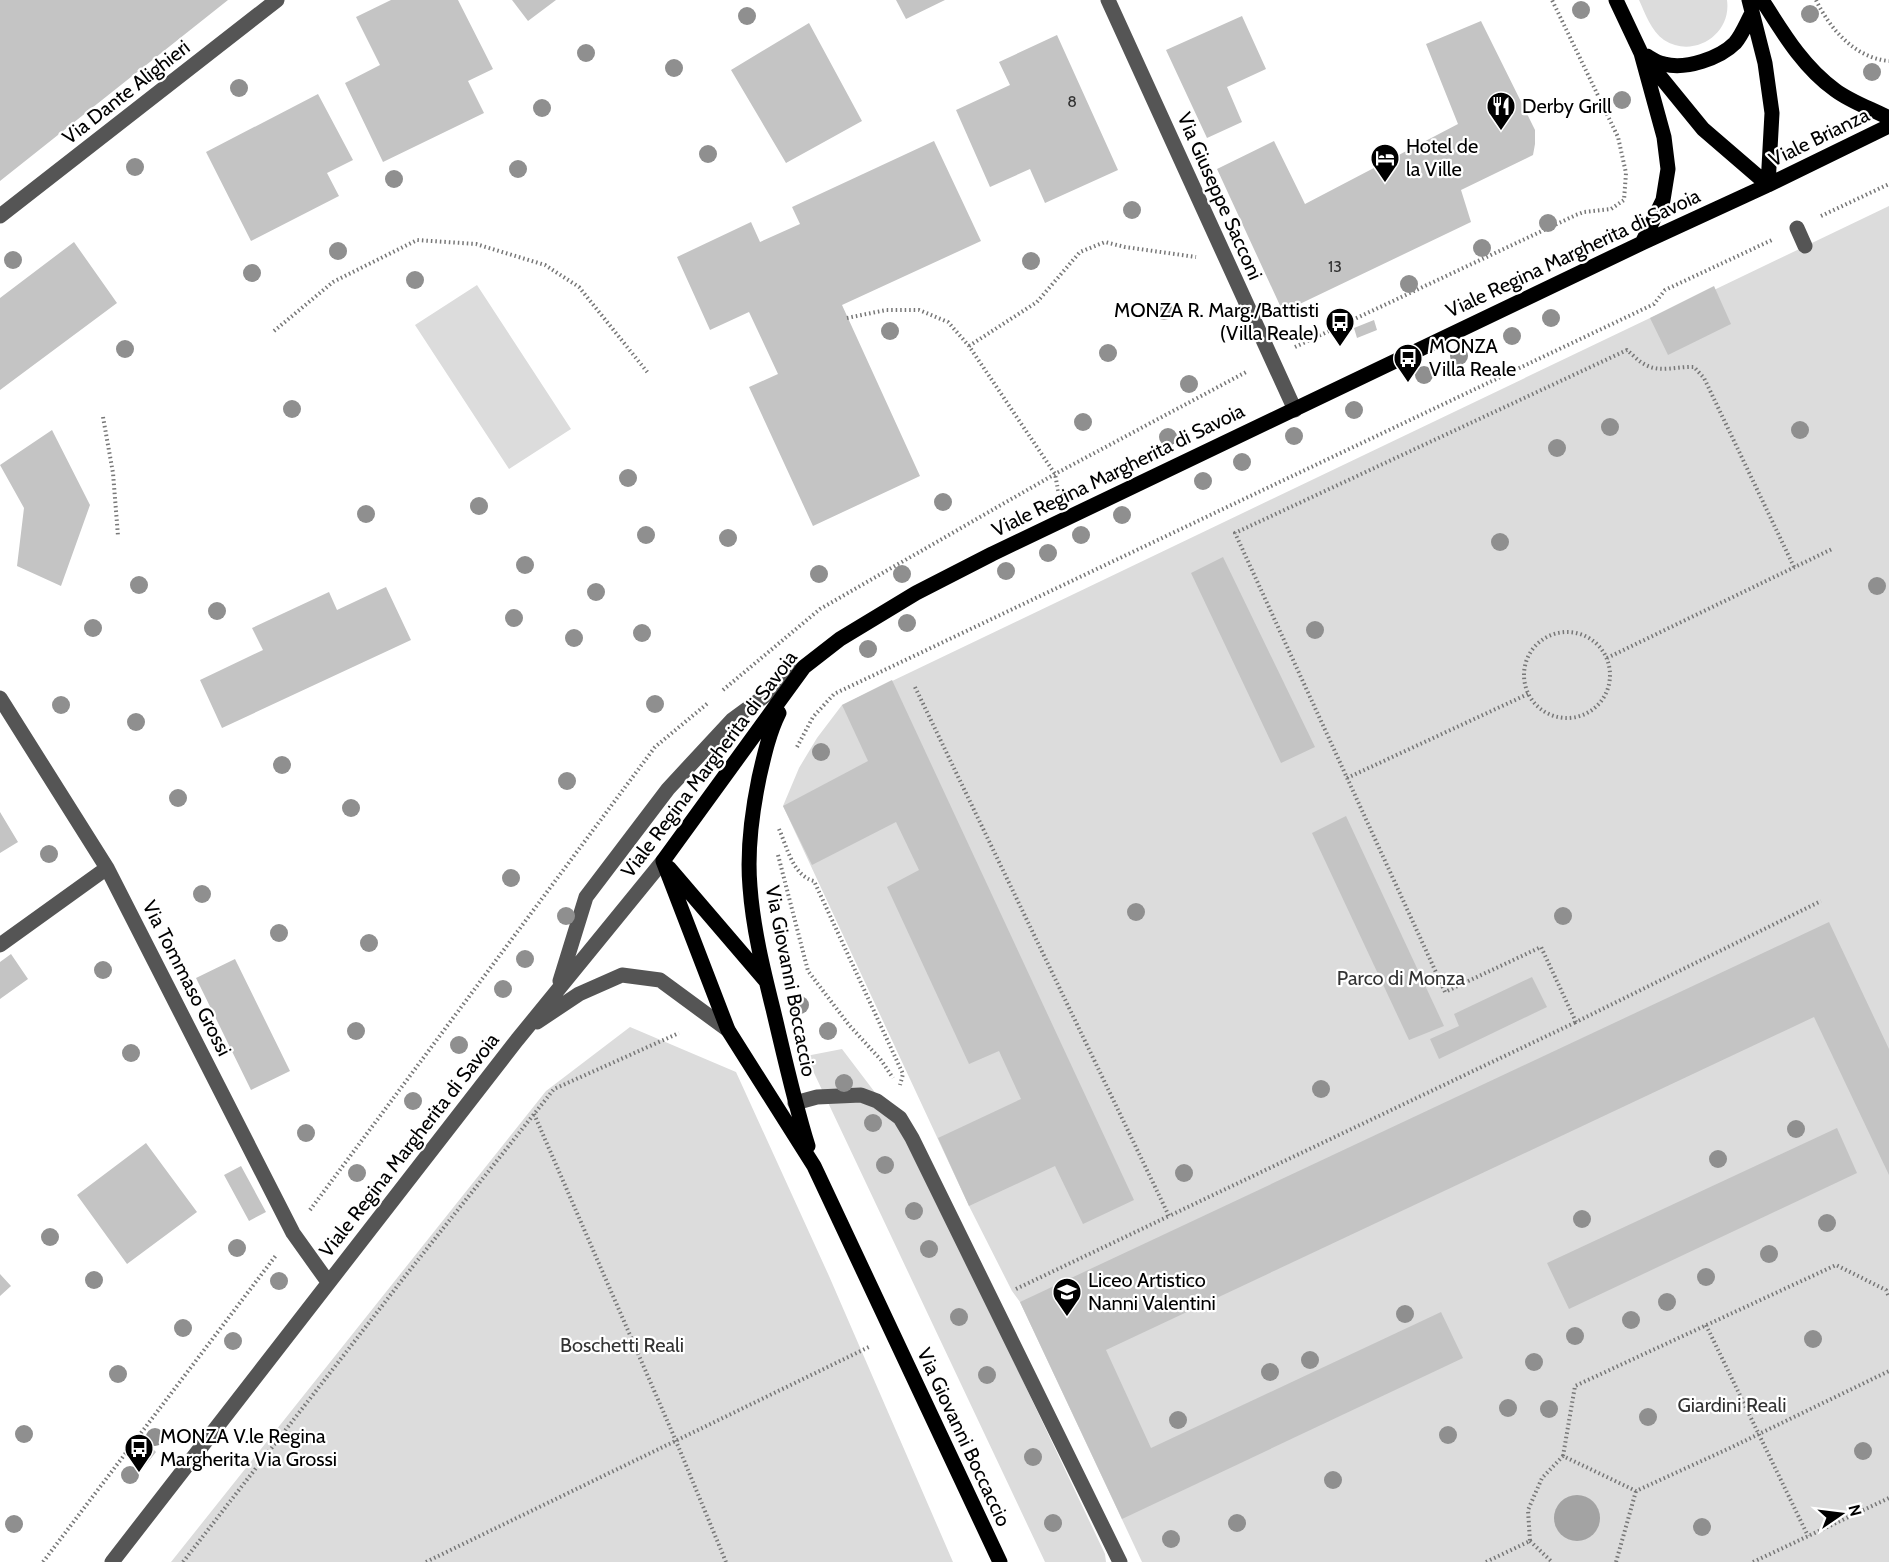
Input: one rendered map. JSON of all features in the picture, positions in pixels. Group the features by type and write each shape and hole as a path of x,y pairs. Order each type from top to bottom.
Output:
{"main road":[{"path":"1616,0 1641,53 1664,137 1668,170 1664,200 1642,243"},
{"path":"1762,0 1788,42 1813,71 1836,91 1889,118"},
{"path":"1641,53 1664,64 1703,62 1721,54 1737,42 1750,7"},
{"path":"1750,7 1765,63 1772,113 1768,185"},
{"path":"1641,53 1703,129 1768,185"},
{"name":"Viale Brianza","path":"1768,185 1889,126"},
{"name":"Viale Regina Margherita di Savoia","path":"663,861 804,667 840,639 916,593 1063,520 1768,185"},
{"name":"Via Giovanni Boccaccio","path":"804,667 773,724 763,761 752,819 750,886 755,927 766,982 795,1103 814,1166"},
{"path":"663,861 766,982"},
{"name":"Via Giovanni Boccaccio","path":"663,861 728,1030 814,1166 1000,1562"}],"street":[{"name":"Via Dante Alighieri","path":"0,216 277,0"},
{"name":"Via Giuseppe Sacconi","path":"1108,0 1294,410"},
{"path":"1797,228 1805,246"},
{"path":"559,987 586,897 669,789 732,720 804,667"},
{"name":"Via Tommaso Grossi","path":"0,698 107,868 293,1233 328,1282"},
{"name":"Viale Regina Margherita di Savoia","path":"112,1562 524,1031 663,861"},
{"path":"0,945 107,868"},
{"name":"Via Giovanni Boccaccio","path":"524,1031 579,994 622,975 660,980 728,1030"},
{"path":"795,1103 817,1097 861,1095 877,1101 900,1118 992,1300 1119,1562"}],"path":[{"path":"1552,0 1618,137 1626,173 1624,201"},
{"path":"1816,0 1821,11 1838,33 1860,53 1889,61"},
{"path":"794,753 813,717 834,694 1654,304 1665,290 1889,184"},
{"path":"274,331 333,282 417,240 476,244 545,265 579,287 648,373"},
{"path":"969,346 1037,302 1080,252 1105,242 1125,247 1226,261"},
{"path":"847,318 886,310 919,310 948,322 969,346 1055,474 1063,520"},
{"path":"1576,1022 1540,947 1445,992 1235,533 1627,350 1647,366 1662,369 1679,366 1694,367 1704,378 1794,567"},
{"path":"103,417 113,473 118,536"},
{"path":"1606,658 1832,549"},
{"path":"1575,632 1589,637 1599,646 1606,658 1610,672 1609,687 1602,700 1591,711 1578,717 1563,718 1548,715 1536,706 1527,694 1524,667 1528,654 1548,635 1575,632"},
{"path":"915,687 1169,1216"},
{"path":"1347,778 1527,694"},
{"path":"776,848 808,971 849,1025 882,1060 899,1088 903,1074 819,892 813,881 805,879 799,873 778,827"},
{"path":"992,1300 1576,1022 1821,901"},
{"path":"183,1562 554,1089 679,1033"},
{"path":"534,1114 726,1562"},
{"path":"1552,1562 1530,1541 1528,1510 1542,1478 1563,1456 1575,1386 1836,1265 1886,1290 1889,1297"},
{"path":"1706,1325 1808,1536"},
{"path":"426,1562 893,1335"},
{"path":"1616,1562 1636,1491 1889,1371"},
{"path":"1563,1456 1636,1491"},
{"path":"1753,1562 1889,1498"},
{"path":"1486,1562 1530,1541"}],"green space":[{"path":"1639,0 1727,0 1727,13 1717,33 1698,45 1687,47 1664,40 1655,32"},
{"name":"Parco di Monza","path":"1889,206 1889,1562 1142,1562 1020,1302 1012,1291 969,1206 783,806 799,768 817,738 842,705"},
{"path":"477,285 571,429 509,469 415,325"},
{"name":"Boschetti Reali","path":"630,1027 736,1072 829,1276 953,1562 171,1562 546,1091"},
{"path":"842,1049 905,1132 1105,1554 1106,1562 1045,1562 806,1056"}],"shaded area":[{"path":"1577,1495 1593,1502 1600,1518 1593,1534 1577,1541 1561,1534 1554,1518 1561,1502"}],"building":[{"path":"0,0 228,0 0,181"},
{"path":"391,0 458,0 493,69 468,81 484,113 383,162 345,83 380,65 356,17"},
{"path":"512,0 556,0 528,21"},
{"path":"896,0 945,0 906,19"},
{"path":"1242,16 1266,69 1227,87 1242,122 1207,138 1166,50"},
{"path":"1481,21 1535,130 1533,155 1461,190 1471,222 1283,312 1217,169 1274,141 1305,204 1458,124 1426,44"},
{"path":"809,23 862,121 786,163 731,70"},
{"path":"1057,35 1118,170 1045,203 1030,169 990,187 956,110 1010,85 999,62"},
{"path":"318,94 353,160 327,173 339,196 251,241 206,152"},
{"path":"934,141 981,241 842,305 920,476 813,526 749,387 778,374 749,312 710,330 677,257 751,222 760,242 800,224 792,207"},
{"path":"74,242 117,303 0,390 0,298"},
{"path":"1714,286 1731,324 1668,355 1650,318"},
{"path":"1374,320 1377,330 1357,338 1354,328"},
{"path":"52,430 90,505 61,586 17,566 24,508 0,465"},
{"path":"1223,557 1315,747 1281,763 1191,573"},
{"path":"386,587 411,640 222,728 200,680 263,650 252,628 329,592 337,610"},
{"path":"892,680 1134,1200 1083,1224 1055,1166 969,1206 938,1138 1021,1099 999,1051 969,1064 887,887 919,870 896,822 812,865 783,806 868,761 842,705"},
{"path":"0,812 18,842 0,853"},
{"path":"1346,816 1444,1026 1409,1040 1312,833"},
{"path":"1829,922 1889,1049 1889,1175 1814,1017 1106,1350 1151,1448 1441,1312 1463,1358 1122,1519 1020,1302"},
{"path":"11,954 28,979 0,999 0,962"},
{"path":"235,959 290,1071 251,1090 196,978"},
{"path":"1532,977 1547,1007 1439,1059 1430,1039 1459,1026 1454,1014"},
{"path":"1837,1128 1857,1173 1569,1309 1547,1263"},
{"path":"146,1143 197,1212 127,1264 77,1195"},
{"path":"241,1166 266,1212 249,1221 224,1175"},
{"path":"0,1274 11,1286 0,1296"},
{"path":"149,1445 156,1452 144,1467 138,1461"}],"place":[{"name":"Derby Grill","path":"1501,132"},
{"name":"Hotel de la Ville","path":"1385,184"},
{"name":"MONZA R. Marg./Battisti (Villa Reale)","path":"1340,348"},
{"name":"MONZA Villa Reale","path":"1408,384"},
{"name":"Liceo Artistico Nanni Valentini","path":"1067,1318"},
{"name":"MONZA V.le Regina Margherita Via Grossi","path":"139,1474"}],"park label":[{"name":"Giardini Reali","path":"1732,1405"}]}
